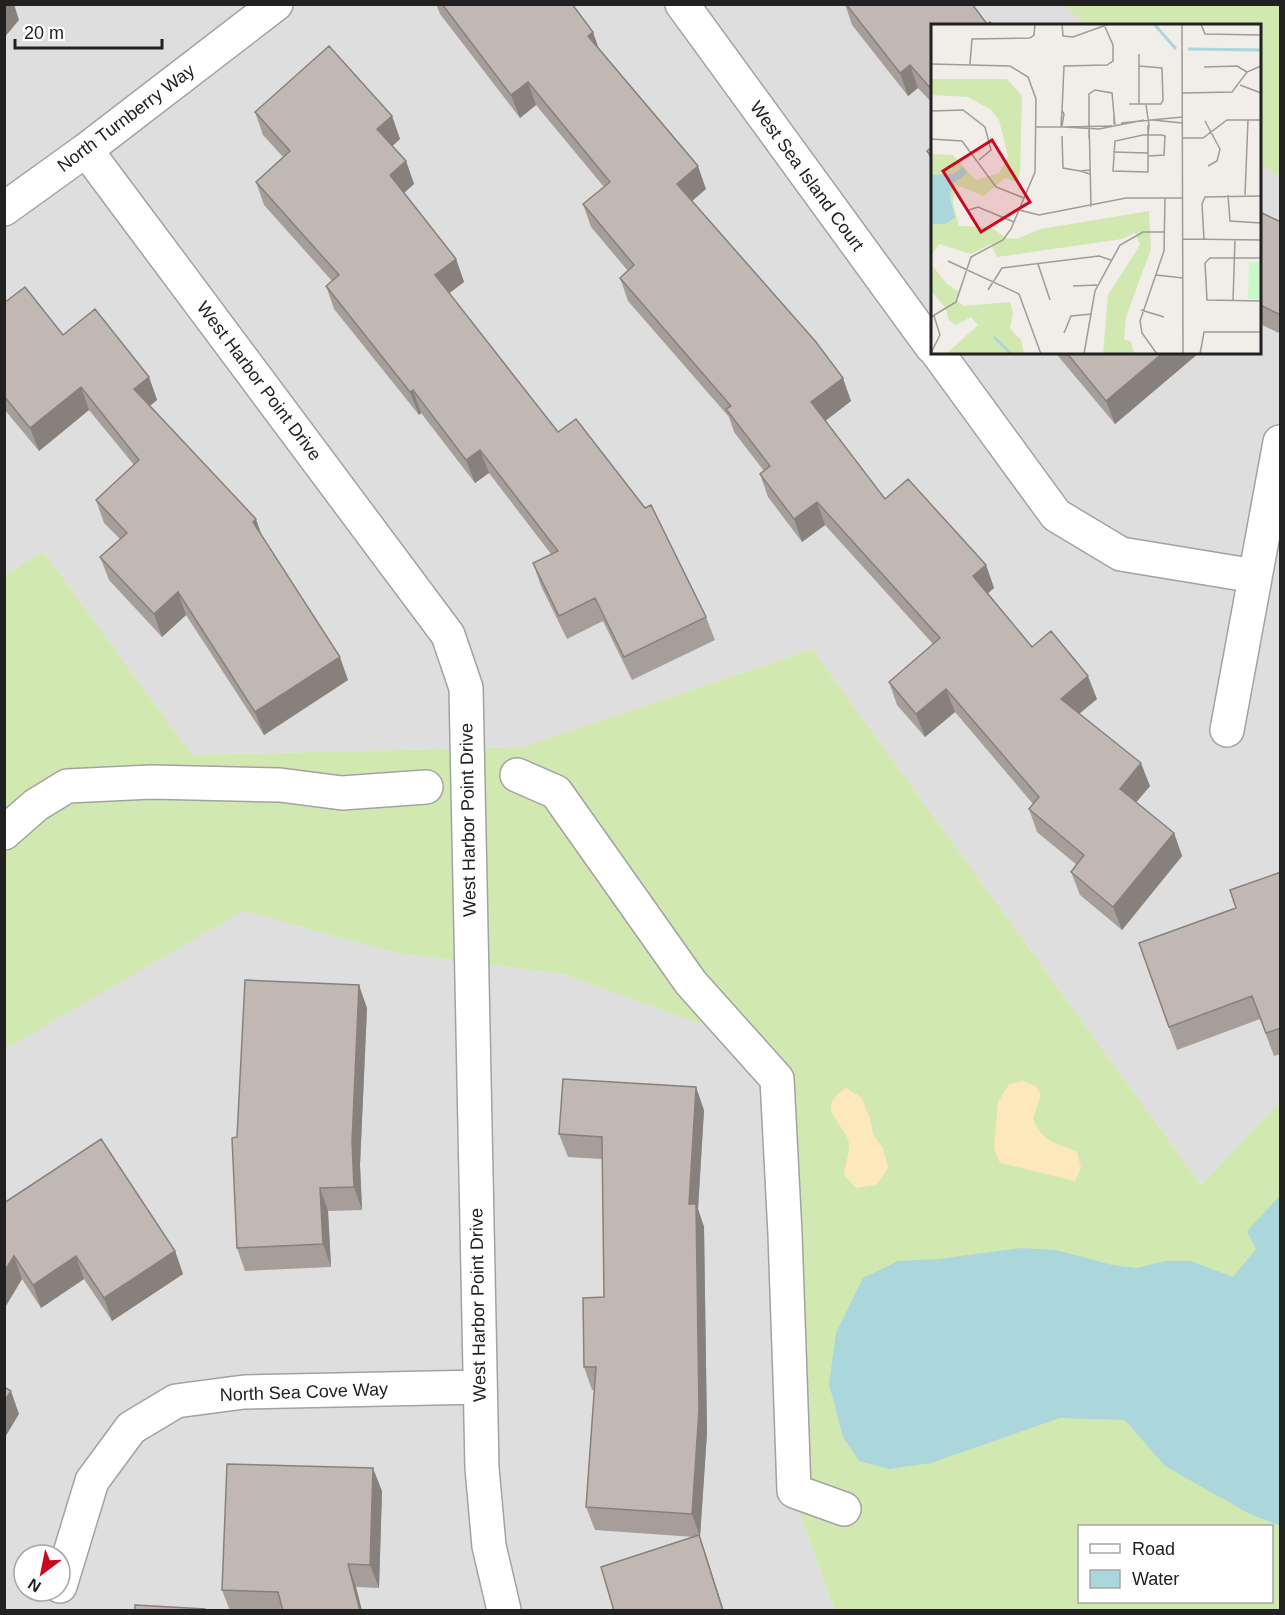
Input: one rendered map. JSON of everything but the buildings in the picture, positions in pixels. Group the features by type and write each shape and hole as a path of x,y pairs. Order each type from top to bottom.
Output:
{"street":[{"name":"North Turnberry Way","path":"4,209 86,150 276,4"},
{"name":"West Sea Island Court","path":"682,4 931,344"},
{"name":"West Harbor Point Drive","path":"86,150 448,635 466,688 482,1468 489,1546 504,1611"},
{"path":"938,354 1056,515 1121,554 1255,576"},
{"path":"1227,730 1280,442"},
{"path":"518,775 556,792 691,983 777,1079 794,1491 844,1509"},
{"path":"4,833 36,805 67,786 152,782 280,785 342,793 426,787"},
{"name":"North Sea Cove Way","path":"72,1547 92,1481 131,1428 176,1401 244,1392 480,1387"}],"shaded area":[{"path":"5,5 1063,5 1085,24 931,24 931,354 1261,354 1261,165 1280,177 1280,1102 1201,1185 812,649 523,747 192,755 43,551 5,575"},
{"path":"243,911 396,953 563,974 768,1048 795,1501 835,1610 5,1610 4,1049"}],"green space":[{"path":"1063,5 1280,5 1280,177 1261,165 1261,24 1085,24"},
{"path":"43,551 192,755 523,747 812,649 1201,1185 1280,1102 1280,1610 835,1610 795,1501 767,1048 563,974 396,953 243,911 5,1049 5,575"}],"sand":[{"path":"1022,1081 1036,1086 1041,1095 1033,1119 1042,1134 1051,1141 1077,1152 1081,1168 1075,1181 1000,1163 994,1148 998,1102 1009,1084"},
{"path":"846,1088 861,1097 870,1118 873,1135 883,1148 888,1168 876,1185 856,1188 844,1175 849,1149 848,1138 834,1117 831,1103"}],"water":[{"path":"1280,1196 1280,1526 1248,1513 1165,1466 1125,1420 1060,1418 931,1463 889,1469 859,1461 843,1437 829,1384 836,1333 863,1278 898,1261 938,1259 1021,1248 1056,1250 1112,1265 1136,1268 1166,1261 1191,1261 1233,1277 1256,1249 1247,1231"}]}
